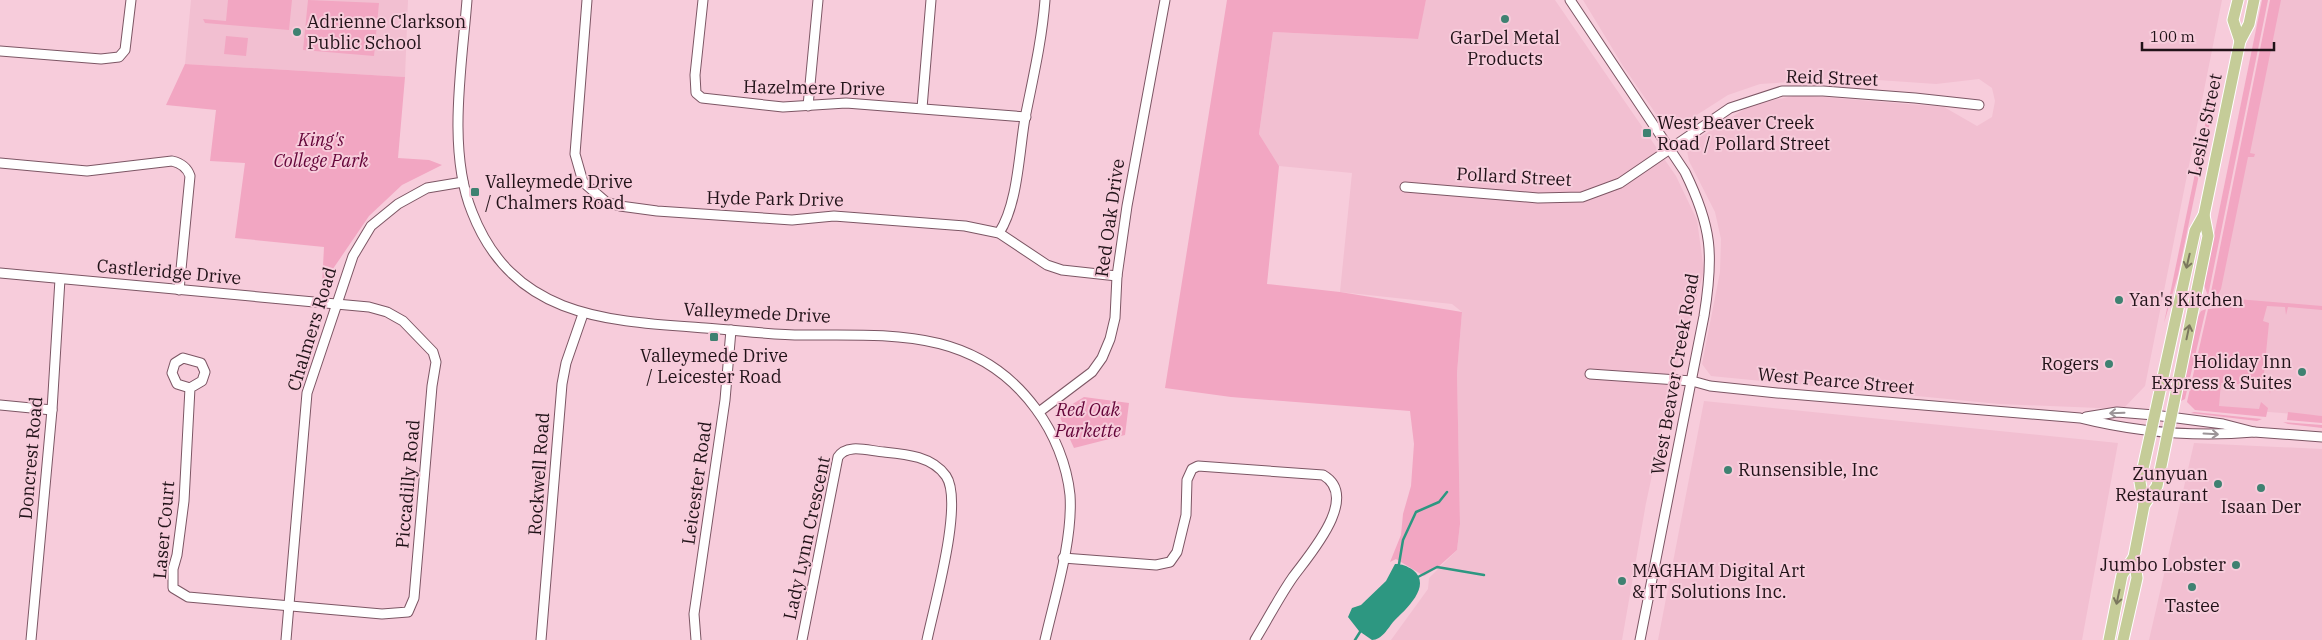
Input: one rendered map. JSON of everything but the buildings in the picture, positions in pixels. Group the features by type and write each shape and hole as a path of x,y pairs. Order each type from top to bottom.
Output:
{"main road":[{"name":"Leslie Street","path":"2238,0 2234,20 2240,41"},
{"name":"Leslie Street","path":"2123,640 2137,578 2134,557 2144,505 2140,482 2195,231 2204,215 2240,41 2249,24 2254,0"},
{"name":"Leslie Street","path":"2144,505 2157,486 2208,236 2204,215"},
{"name":"Leslie Street","path":"2109,640 2122,575 2134,557"}],"street":[{"path":"0,51 101,59 119,57 125,50 131,0"},
{"name":"Valleymede Drive","path":"466,0 459,140 463,182 471,210 480,231 514,274 531,289 548,299 583,314 647,324 805,335 849,333 918,339 948,345 981,359 1006,375 1021,389 1039,412 1052,434 1070,494 1063,558 1045,640"},
{"name":"Hyde Park Drive","path":"587,0 575,154 583,182 606,202 620,206 657,211 792,220 834,216 956,225 999,233 1047,265 1062,270 1117,276"},
{"name":"Hazelmere Drive","path":"703,0 695,75 696,92 702,98 712,101 783,107 846,103 1026,117"},
{"path":"808,106 818,0"},
{"path":"922,108 931,0"},
{"path":"999,233 1007,218 1041,37 1045,0"},
{"name":"Red Oak Drive","path":"1039,412 1092,372 1102,358 1110,339 1115,318 1117,276 1127,206 1164,0"},
{"name":"West Beaver Creek Road","path":"1570,0 1670,150 1697,194 1710,238 1711,269 1709,288 1640,640"},
{"name":"Reid Street","path":"1670,150 1730,108 1782,91 1915,98 1979,105"},
{"name":"Pollard Street","path":"1404,187 1538,198 1582,197 1620,183 1670,150"},
{"path":"0,163 87,171 172,161 182,165 190,176 178,290"},
{"name":"Chalmers Road","path":"286,640 307,392 335,303 360,242 378,220 398,204 427,188 463,182"},
{"name":"Castleridge Drive","path":"0,273 335,303"},
{"name":"Doncrest Road","path":"31,640 52,410 60,279"},
{"name":"Piccadilly Road","path":"289,607 400,614 408,612 414,600 432,386 436,359 422,338 398,318 369,307 335,303"},
{"name":"Rockwell Road","path":"541,640 562,384 566,363 583,314"},
{"name":"Leicester Road","path":"696,640 694,614 725,400 731,330"},
{"name":"West Pearce Street","path":"1590,374 1692,381 1710,386 1777,393 2080,418 2115,426 2168,431 2221,435 2254,432"},
{"name":"Laser Court","path":"190,388 184,491 177,555 173,569 173,588 188,597 289,607"},
{"path":"0,405 52,410"},
{"name":"West Pearce Street","path":"2080,418 2117,412 2223,424 2254,432"},
{"path":"2254,432 2322,437"},
{"name":"Lady Lynn Crescent","path":"802,640 838,457 842,451 851,448 904,454 920,458 936,466 946,476 951,487 952,517 927,640"},
{"path":"1063,558 1156,565 1170,562 1177,552 1186,515 1186,480 1192,469 1198,466 1323,475 1332,480 1336,486 1331,521 1321,540 1292,578 1255,640"}],"shaded area":[{"name":"Adrienne Clarkson Public School","path":"191,0 408,0 405,77 185,64"},
{"path":"1426,0 1555,0 1676,176 1697,220 1704,271 1671,387 1646,503 1622,640 1391,640 1428,589 1429,578 1457,550 1460,524 1457,373 1462,312 1452,304 1340,292 1352,173 1279,166 1259,134 1273,32 1417,39"},
{"path":"1583,0 2222,0 2145,386 2123,409 1999,404 1711,376 1702,364 1720,272 1721,239 1715,212 1689,161 1686,146 1751,105 1798,95 1944,107 1977,126 1992,117 1995,101 1992,88 1979,79 1936,84 1849,78 1760,84 1728,95 1678,127 1669,126 1667,130 1623,66"},
{"path":"2277,0 2322,0 2322,416 2192,406"},
{"path":"1704,401 2118,443 2082,640 1658,640"},
{"path":"2194,443 2322,449 2322,640 2149,640"},
{"path":"1395,564 1400,564 1413,570 1418,576 1419,590 1410,604 1385,633 1379,638 1372,640 1359,631 1348,617 1352,608 1361,605 1386,581"}],"green space":[{"path":"228,0 292,0 289,30 205,23 203,19 226,21"},
{"path":"308,0 379,3 374,56 303,50"},
{"path":"1227,0 1426,0 1418,39 1273,32 1259,134 1279,166 1267,284 1340,292 1462,312 1457,373 1460,524 1457,550 1437,568 1424,576 1396,559 1390,562 1401,535 1403,514 1411,486 1414,444 1410,411 1231,397 1165,388"},
{"path":"2262,0 2268,0 2208,296 2204,285"},
{"path":"2270,0 2281,0 2250,153 2255,154 2254,157 2248,157 2221,289 2217,297 2210,297"},
{"path":"226,36 248,38 246,56 224,54"},
{"name":"King's College Park","path":"185,64 405,77 398,158 429,160 442,165 402,185 369,216 322,285 324,247 235,238 245,163 210,161 216,110 166,105"},
{"path":"2215,77 2217,89 2178,275 2164,323"},
{"path":"2237,299 2322,306 2322,310 2288,307 2286,315 2285,307 2267,306 2263,321 2269,323 2263,383 2271,384 2270,394 2269,386 2221,383 2219,406 2259,409 2261,402 2268,408 2266,417 2195,410 2187,402 2208,309 2222,308"},
{"path":"2206,309 2185,399 2181,401 2196,320 2201,311"},
{"name":"Red Oak Parkette","path":"1084,397 1129,403 1125,435 1074,448 1058,413"},
{"path":"2288,412 2322,416 2322,423 2287,420"},
{"path":"2191,413 2262,419 2257,421"},
{"path":"2283,422 2322,425 2322,428 2288,424"}],"waterway":[{"path":"1399,564 1403,540 1416,512 1439,502 1447,492"},
{"path":"1418,577 1437,567 1484,575"},
{"path":"1355,640 1360,632"}],"place":[{"name":"GarDel Metal Products","path":"1505,19"},
{"name":"Adrienne Clarkson Public School","path":"297,32"},
{"name":"West Beaver Creek Road / Pollard Street","path":"1647,133"},
{"name":"Valleymede Drive / Chalmers Road","path":"475,192"},
{"name":"Yan's Kitchen","path":"2119,300"},
{"name":"Valleymede Drive / Leicester Road","path":"714,337"},
{"name":"Rogers","path":"2109,364"},
{"name":"Holiday Inn Express & Suites","path":"2302,372"},
{"name":"Runsensible, Inc","path":"1728,470"},
{"name":"Zunyuan Restaurant","path":"2218,484"},
{"name":"Isaan Der","path":"2261,488"},
{"name":"Jumbo Lobster","path":"2236,565"},
{"name":"MAGHAM Digital Art & IT Solutions Inc.","path":"1622,581"},
{"name":"Tastee","path":"2192,587"}]}
